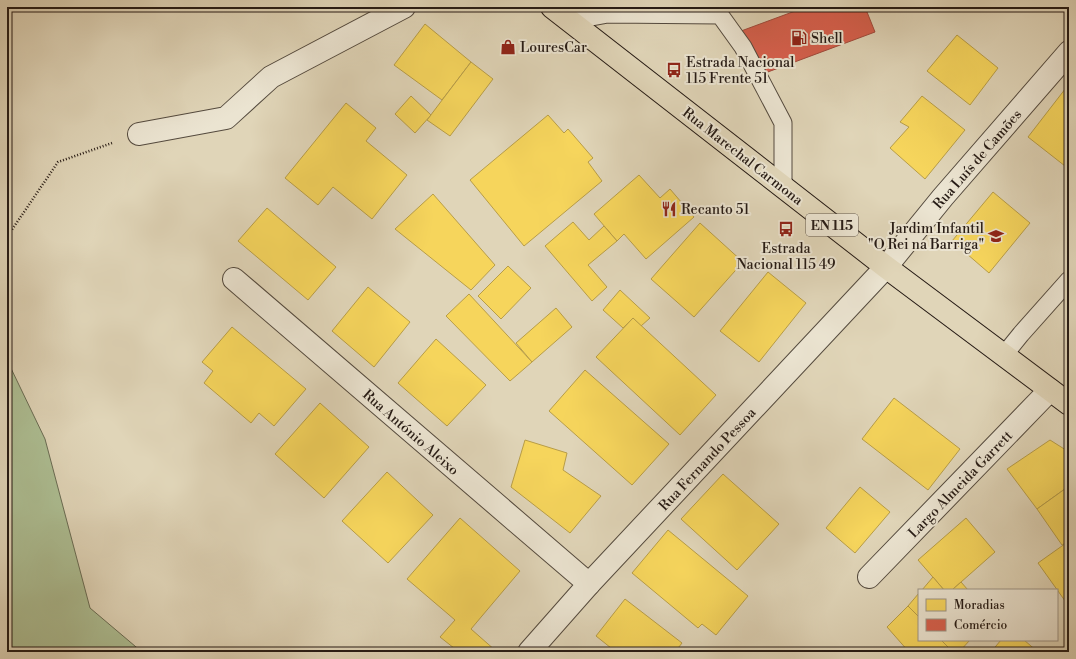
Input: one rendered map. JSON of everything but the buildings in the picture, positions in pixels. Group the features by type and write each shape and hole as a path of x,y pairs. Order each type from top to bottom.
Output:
{"main road":[{"name":"Rua Marechal Carmona","path":"552,7 886,267 1069,404"}],"street":[{"path":"139,134 226,118 271,77 404,7"},
{"name":"Rua Luís de Camões","path":"886,267 943,197 1069,52"},
{"name":"Rua Fernando Pessoa","path":"529,652 589,584 886,267"},
{"name":"Rua António Aleixo","path":"234,279 589,584"},
{"name":"Largo Almeida Garrett","path":"869,577 1050,390"}],"lane":[{"path":"570,21 608,14 720,15 744,47 783,122 783,187"},
{"path":"1004,355 1069,280"}],"path":[{"path":"7,236 58,162 139,134"}],"green space":[{"path":"7,360 45,439 90,608 142,652 7,652"}],"place":[{"name":"Shell","path":"799,38"},
{"name":"LouresCar","path":"508,47"},
{"name":"Estrada Nacional 115 Frente 51","path":"674,70"},
{"name":"Recanto 51","path":"669,209"},
{"name":"Estrada Nacional 115 49","path":"786,229"},
{"name":"Jardim Infantil \"O Rei na Barriga\"","path":"996,236"}]}
